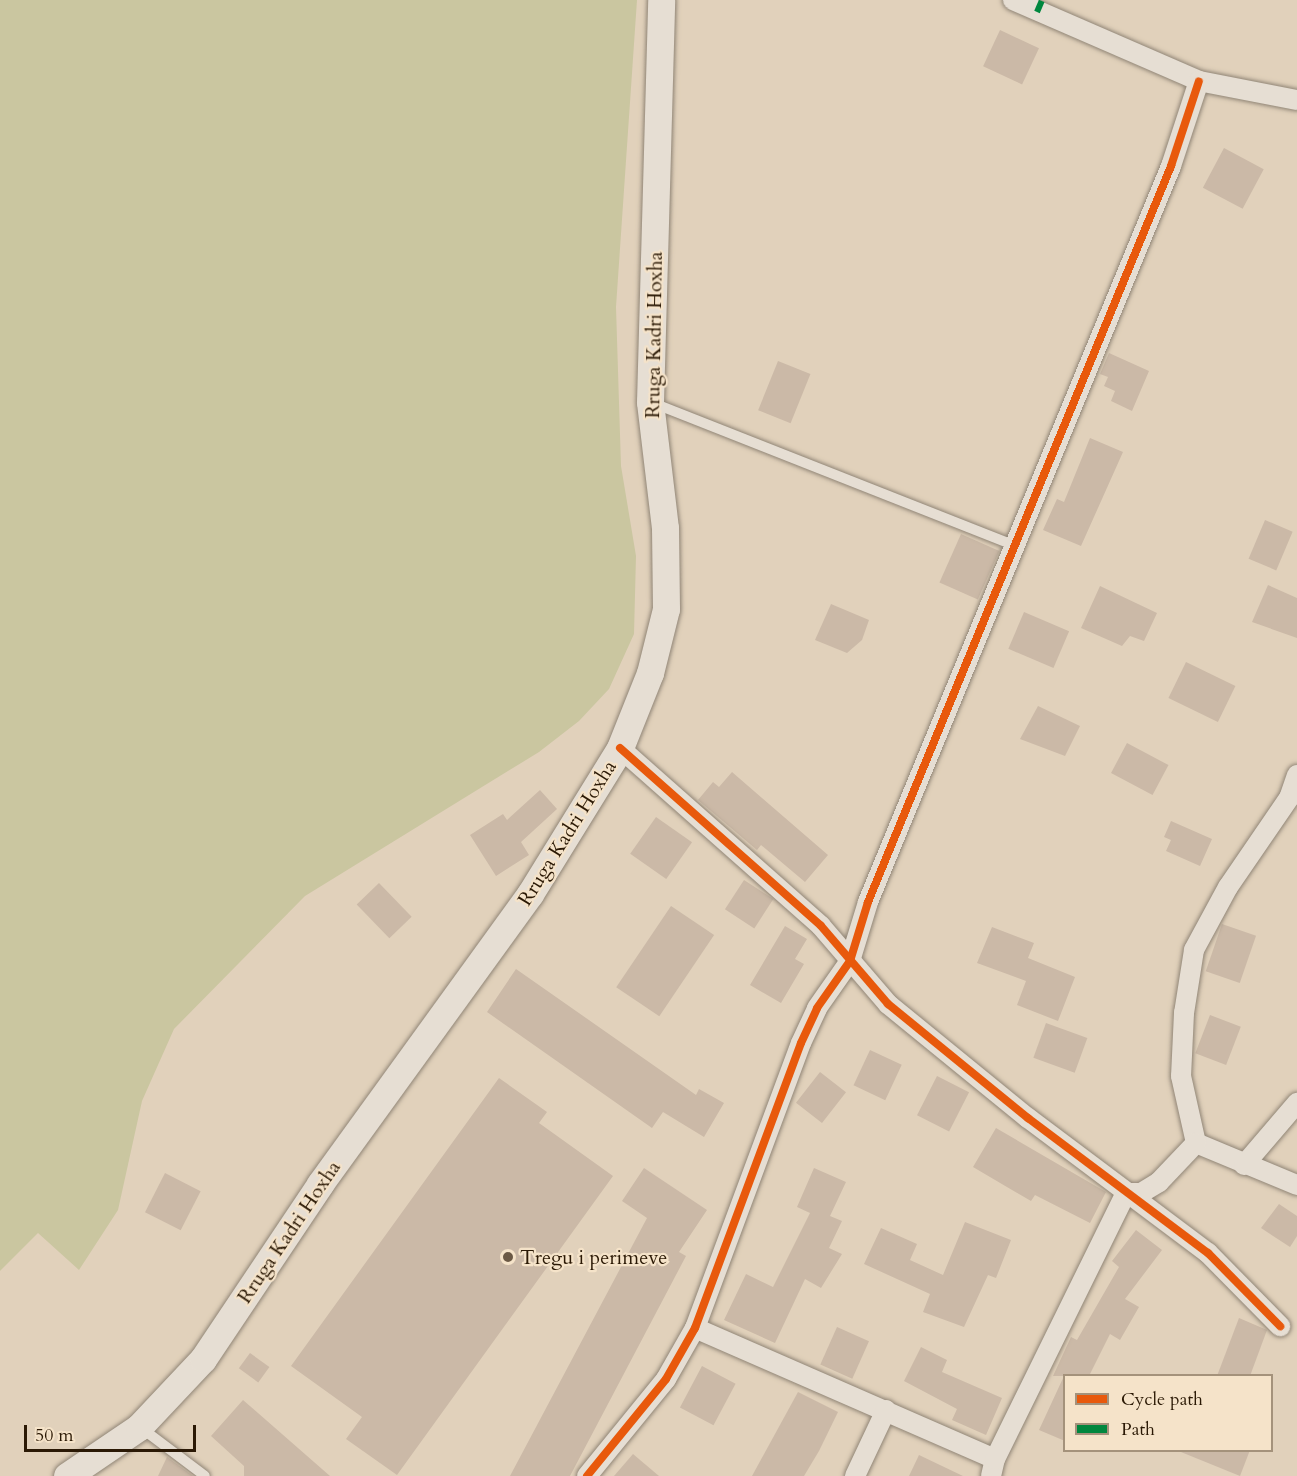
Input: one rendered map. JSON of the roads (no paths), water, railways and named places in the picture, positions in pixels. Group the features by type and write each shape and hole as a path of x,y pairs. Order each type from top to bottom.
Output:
{"main road":[{"name":"Rruga Kadri Hoxha","path":"67,1476 140,1427 203,1359 320,1184 536,885 620,747 650,673 666,609 665,528 650,402 661,0"}],"street":[{"path":"1013,0 1040,6 1198,81 1297,100"},
{"path":"587,1476 666,1379 695,1328 801,1043 817,1008 850,961 868,902 1171,166 1198,81"},
{"path":"620,747 821,926 888,1004 1126,1193 1208,1253 1280,1326"},
{"path":"1196,1143 1181,1076 1184,1013 1194,950 1228,887 1289,798 1297,775"},
{"path":"1245,1165 1297,1103"},
{"path":"1126,1193 1141,1193 1159,1182 1196,1143"},
{"path":"1196,1143 1297,1185"},
{"path":"695,1328 886,1410 993,1467 1126,1193"},
{"path":"855,1476 886,1410"}],"lane":[{"path":"650,402 1014,545"},
{"path":"140,1427 205,1476"}],"place":[{"name":"Tregu i perimeve","path":"508,1257"}]}
